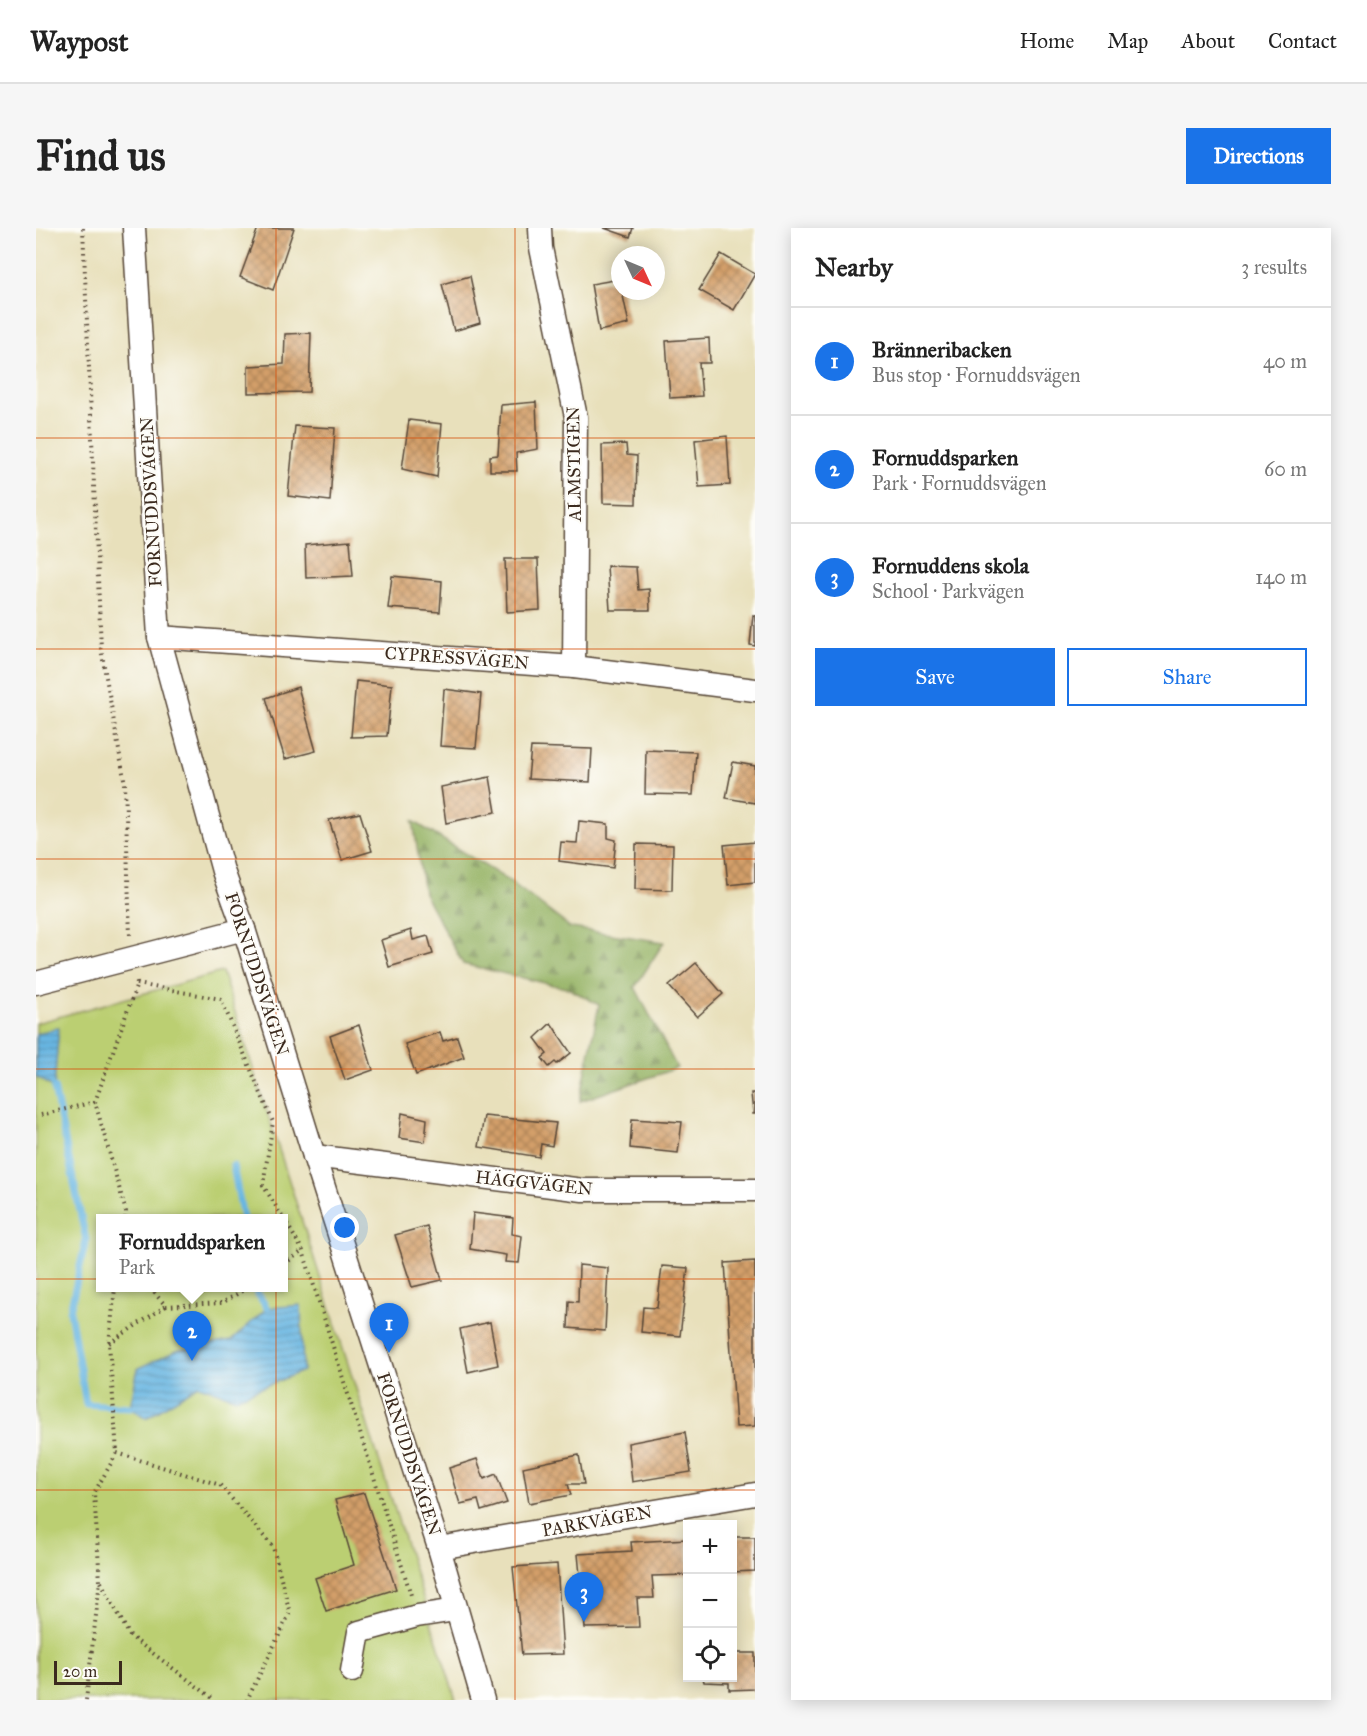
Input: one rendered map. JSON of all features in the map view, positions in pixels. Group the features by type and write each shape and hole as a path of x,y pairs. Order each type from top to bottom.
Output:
{"street":[{"name":"FORNUDDSVÄGEN","path":"134,228 159,637 223,871 244,929 439,1548 483,1700"},
{"name":"ALMSTIGEN","path":"540,228 576,417 574,667"},
{"name":"CYPRESSVÄGEN","path":"159,637 574,667 755,690"},
{"path":"36,983 131,958 170,939 244,929"},
{"name":"HÄGGVÄGEN","path":"314,1156 583,1190 755,1190"},
{"name":"PARKVÄGEN","path":"439,1548 755,1494"},
{"path":"352,1671 359,1632 417,1616 456,1610"}],"path":[{"path":"83,228 101,649 125,784 131,958 137,984 95,1102 126,1214"},
{"path":"137,984 221,999 273,1122 263,1185 280,1214"},
{"path":"41,1115 95,1102"},
{"path":"288,1227 303,1251 417,1616"},
{"path":"288,1261 303,1251"},
{"path":"86,1700 100,1581 94,1493 117,1453 109,1343 114,1292"},
{"path":"154,1292 166,1306"},
{"path":"109,1343 166,1306 222,1303 240,1292"},
{"path":"117,1453 220,1485 273,1547 290,1613 247,1700"},
{"path":"100,1581 130,1636 215,1700"}],"green space":[{"path":"413,821 511,882 571,928 664,942 635,987 677,1068 580,1101 599,1005 570,989 463,964 424,893"},
{"path":"222,972 456,1700 36,1700 36,1023"}],"water":[{"path":"59,1027 54,1088 36,1076 36,1034"},
{"path":"301,1305 303,1371 236,1398 199,1385 146,1418 130,1407 138,1368 179,1350 231,1341 267,1308"}],"building":[{"path":"258,228 294,228 273,290 240,277"},
{"path":"604,228 633,228 630,237"},
{"path":"721,254 755,274 734,310 699,290"},
{"path":"470,276 480,323 454,331 442,284"},
{"path":"611,281 611,300 624,300 629,324 599,331 591,284"},
{"path":"311,333 309,392 248,393 248,366 284,364 285,334"},
{"path":"709,338 710,363 699,363 702,396 670,398 666,341"},
{"path":"536,402 538,449 516,453 517,471 490,471 490,456 498,455 501,405"},
{"path":"409,420 442,424 437,477 402,469"},
{"path":"295,426 335,428 330,501 288,496"},
{"path":"727,436 730,485 699,487 695,440"},
{"path":"626,444 627,455 637,456 636,504 603,503 602,445"},
{"path":"350,541 353,576 306,578 305,545"},
{"path":"505,559 538,559 540,610 507,612"},
{"path":"607,566 636,567 638,590 649,589 650,610 610,610"},
{"path":"392,576 442,581 440,612 388,608"},
{"path":"753,615 755,616 755,646 750,645"},
{"path":"356,681 392,685 387,736 351,737"},
{"path":"298,687 316,751 285,759 266,698"},
{"path":"444,689 481,694 476,748 440,746"},
{"path":"531,747 592,749 590,782 528,779"},
{"path":"646,750 696,752 693,795 645,794"},
{"path":"733,762 755,766 755,803 726,798"},
{"path":"490,777 496,812 446,823 441,787"},
{"path":"360,813 372,851 342,860 329,820"},
{"path":"579,821 608,824 608,838 616,840 613,868 559,861 561,842 577,843"},
{"path":"755,842 755,882 728,885 724,845"},
{"path":"636,844 673,845 672,890 635,889"},
{"path":"411,930 413,940 428,936 433,954 389,967 381,940"},
{"path":"696,963 723,994 697,1017 669,986"},
{"path":"551,1023 571,1053 549,1067 542,1058 547,1054 535,1038"},
{"path":"359,1025 373,1070 345,1080 330,1036"},
{"path":"440,1032 443,1041 457,1037 464,1057 416,1075 405,1044"},
{"path":"751,1093 755,1093 755,1114 753,1114"},
{"path":"402,1113 427,1119 425,1142 399,1138"},
{"path":"484,1116 556,1123 552,1146 541,1144 539,1157 479,1147"},
{"path":"632,1119 682,1122 678,1153 630,1148"},
{"path":"473,1213 513,1218 512,1234 522,1236 519,1263 505,1262 506,1255 470,1249"},
{"path":"427,1226 442,1280 412,1287 395,1235"},
{"path":"755,1261 755,1426 736,1427 725,1263"},
{"path":"579,1265 608,1268 605,1331 568,1328 569,1301 578,1302"},
{"path":"662,1266 688,1268 680,1336 641,1332 643,1307 657,1308"},
{"path":"490,1322 498,1365 468,1372 460,1329"},
{"path":"685,1432 691,1472 632,1482 628,1443"},
{"path":"579,1455 584,1484 568,1484 571,1495 529,1503 523,1467"},
{"path":"477,1459 484,1479 496,1474 507,1503 481,1511 478,1500 460,1504 449,1468"},
{"path":"364,1493 396,1589 326,1611 315,1578 354,1565 335,1500"},
{"path":"737,1537 755,1537 755,1571 737,1572"},
{"path":"683,1539 683,1575 652,1576 654,1598 637,1598 639,1627 585,1628 578,1554 632,1551 631,1542"},
{"path":"557,1564 563,1654 522,1655 513,1567"},
{"path":"737,1653 755,1653 755,1689 729,1690 729,1683 704,1682 737,1682"}],"waterway":[{"path":"54,1088 86,1240 70,1311 86,1404 130,1407"},
{"path":"233,1166 242,1214"},
{"path":"257,1292 267,1308"}],"place":[{"name":"Bränneribacken","path":"389,1353"},
{"name":"Fornuddsparken","path":"192,1361"},
{"name":"Fornuddens skola","path":"584,1622"}]}
